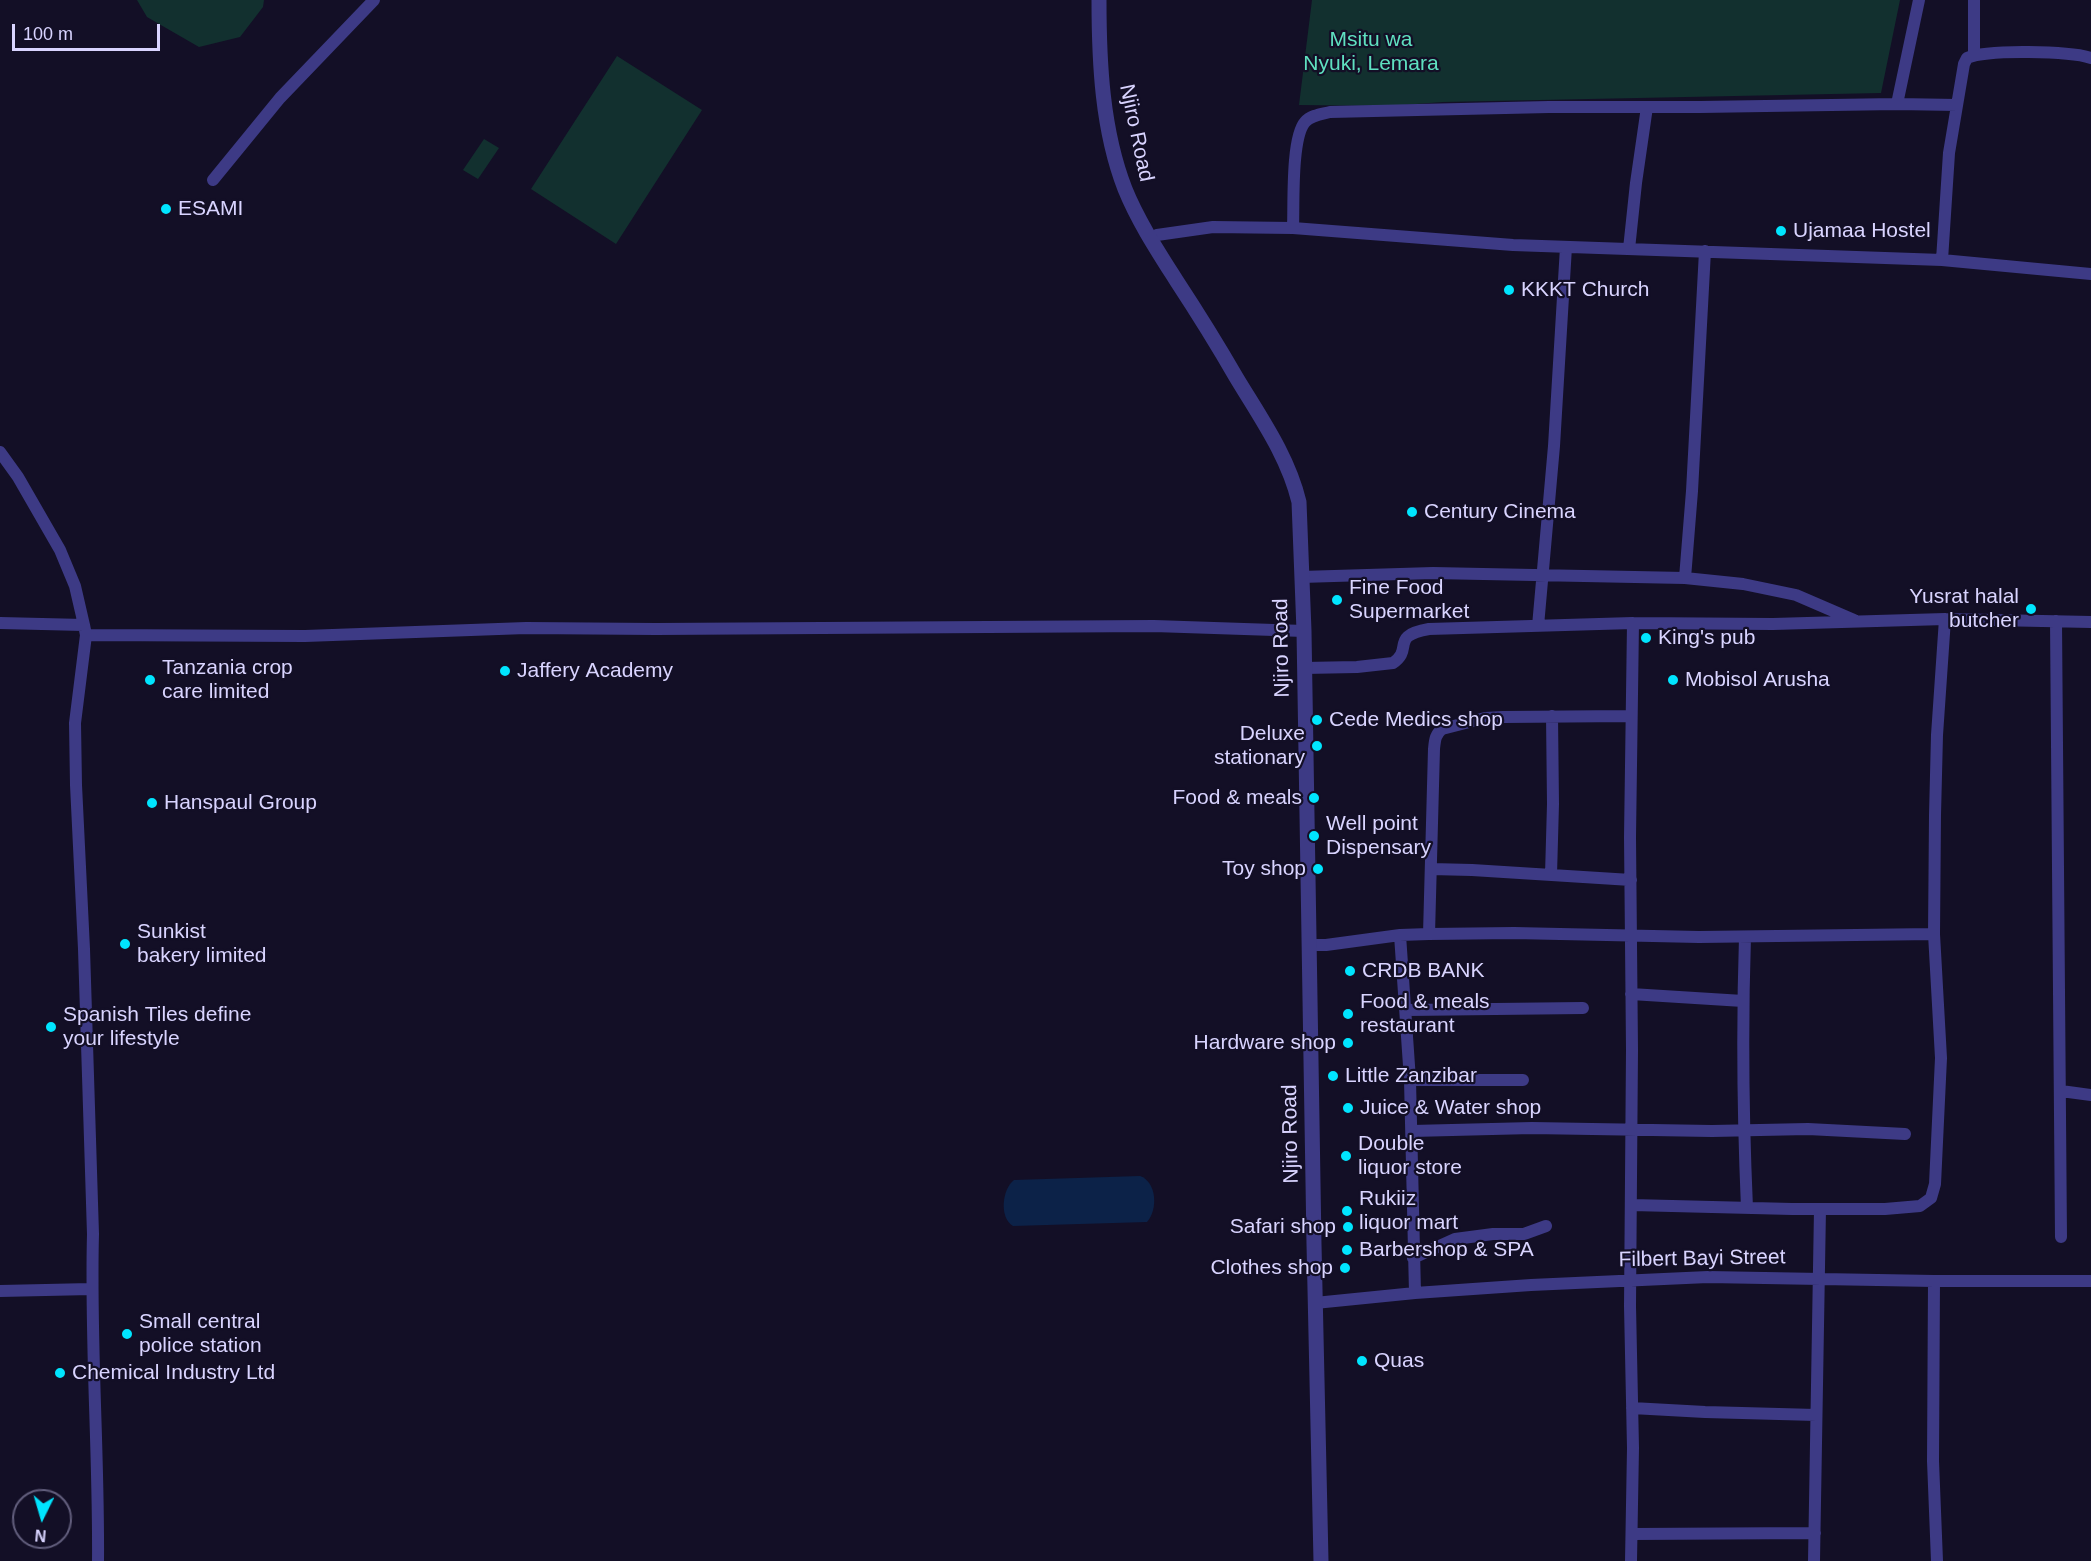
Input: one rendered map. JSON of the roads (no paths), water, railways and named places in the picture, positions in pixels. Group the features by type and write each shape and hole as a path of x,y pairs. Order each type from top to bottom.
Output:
{"street":[{"path":"213,180 280,98 374,0"},
{"name":"Njiro Road","path":"1099,0 1099,44 1104,95 1112,141 1125,190 1150,239 1227,361 1291,473 1301,516 1321,1561"},
{"path":"1897,104 1919,0"},
{"path":"1974,0 1974,55"},
{"path":"1942,260 1949,153 1964,64 1967,58 1994,52 2076,55 2091,58"},
{"path":"1293,228 1294,173 1298,133 1305,121 1316,115 1350,111 1957,105"},
{"path":"1629,249 1647,107"},
{"path":"1150,239 1166,233 1213,227 1293,228 1566,247 1942,260 2091,274"},
{"path":"1538,626 1554,446 1566,247"},
{"path":"1685,578 1695,456 1706,251"},
{"path":"0,452 18,477 60,550 75,586 85,630 75,723 93,1234 91,1289 99,1496 98,1561"},
{"path":"1301,577 1433,573 1685,578 1743,584 1796,595 1858,622"},
{"path":"1304,668 1357,667 1393,663 1400,656 1406,636 1429,629 1633,622 1782,624 1945,619 2091,622"},
{"path":"1632,1206 1820,1209 1913,1207 1927,1203 1931,1198 1935,1176 1941,1058 1934,934 1937,735 1945,619"},
{"path":"2056,621 2061,1237"},
{"path":"1631,1561 1630,935 1633,622"},
{"path":"0,623 85,630 305,636 526,628 1154,626 1304,631"},
{"path":"1551,875 1552,716"},
{"path":"1429,934 1435,735 1442,729 1485,718 1631,716"},
{"path":"1431,869 1631,880"},
{"path":"1309,945 1429,934 1745,937 1934,934"},
{"path":"1400,935 1407,1010 1410,1080 1415,1293"},
{"path":"1745,937 1743,1001 1747,1208"},
{"path":"1631,994 1743,1001"},
{"path":"1407,1010 1583,1008"},
{"path":"1410,1080 1523,1080"},
{"path":"2061,1091 2091,1095"},
{"path":"1412,1131 1532,1128 1744,1131 1808,1129 1905,1134"},
{"path":"1814,1561 1820,1209"},
{"path":"1413,1258 1455,1239 1492,1234 1524,1234 1546,1226"},
{"name":"Filbert Bayi Street","path":"1315,1304 1415,1293 1630,1280 1747,1276 1934,1281 2091,1281"},
{"path":"1934,1281 1933,1461 1937,1561"},
{"path":"0,1291 91,1289"},
{"path":"1632,1408 1816,1415"},
{"path":"1632,1534 1815,1533"}],"water":[{"path":"1140,1176 1146,1179 1153,1190 1153,1211 1147,1222 1013,1226 1004,1210 1007,1190 1014,1180"}],"place":[{"name":"ESAMI","path":"166,209"},
{"name":"Ujamaa Hostel","path":"1781,231"},
{"name":"KKKT Church","path":"1509,290"},
{"name":"Century Cinema","path":"1412,512"},
{"name":"Fine Food Supermarket","path":"1337,600"},
{"name":"Yusrat halal butcher","path":"2031,609"},
{"name":"King's pub","path":"1646,638"},
{"name":"Jaffery Academy","path":"505,671"},
{"name":"Tanzania crop care limited","path":"150,680"},
{"name":"Mobisol Arusha","path":"1673,680"},
{"name":"Cede Medics shop","path":"1317,720"},
{"name":"Deluxe stationary","path":"1317,746"},
{"name":"Food & meals","path":"1314,798"},
{"name":"Hanspaul Group","path":"152,803"},
{"name":"Well point Dispensary","path":"1314,836"},
{"name":"Toy shop","path":"1318,869"},
{"name":"Sunkist bakery limited","path":"125,944"},
{"name":"CRDB BANK","path":"1350,971"},
{"name":"Food & meals restaurant","path":"1348,1014"},
{"name":"Spanish Tiles define your lifestyle","path":"51,1027"},
{"name":"Hardware shop","path":"1348,1043"},
{"name":"Little Zanzibar","path":"1333,1076"},
{"name":"Juice & Water shop","path":"1348,1108"},
{"name":"Double liquor store","path":"1346,1156"},
{"name":"Rukiiz liquor mart","path":"1347,1211"},
{"name":"Safari shop","path":"1348,1227"},
{"name":"Barbershop & SPA","path":"1347,1250"},
{"name":"Clothes shop","path":"1345,1268"},
{"name":"Small central police station","path":"127,1334"},
{"name":"Quas","path":"1362,1361"},
{"name":"Chemical Industry Ltd","path":"60,1373"}],"park label":[{"name":"Msitu wa Nyuki, Lemara","path":"1371,52"}]}
